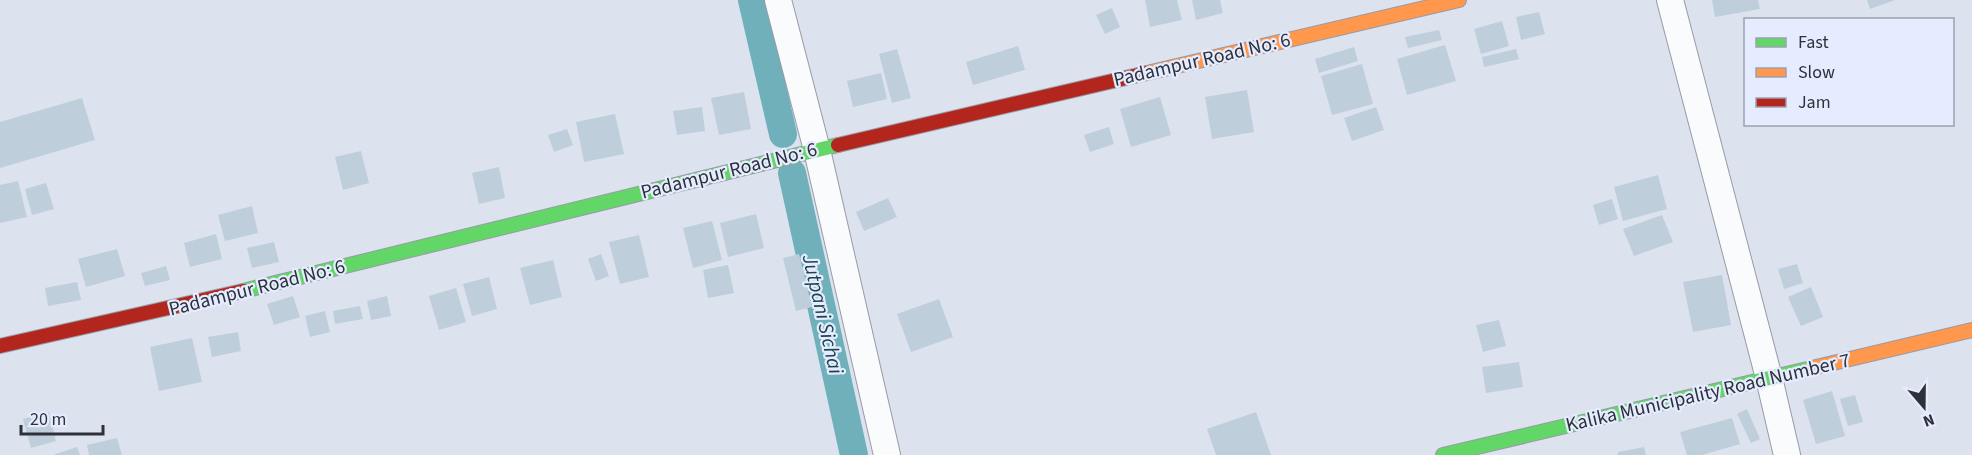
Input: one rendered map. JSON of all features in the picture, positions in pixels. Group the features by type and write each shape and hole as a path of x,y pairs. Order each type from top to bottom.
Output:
{"street":[{"path":"778,0 817,150 887,455"},
{"name":"Padampur Road No: 6","path":"0,346 174,308 817,150 1459,0"},
{"path":"1670,0 1787,455"},
{"name":"Kalika Municipality Road Number 7","path":"1443,455 1972,330"}],"building":[{"path":"1145,0 1177,0 1182,20 1150,27"},
{"path":"1192,0 1220,0 1223,13 1196,20"},
{"path":"1712,0 1758,0 1760,9 1715,17"},
{"path":"1867,0 1895,0 1870,9"},
{"path":"1112,8 1120,27 1105,34 1096,15"},
{"path":"1539,12 1545,34 1521,40 1516,17"},
{"path":"1502,21 1509,46 1481,54 1474,29"},
{"path":"1439,30 1442,40 1408,48 1405,37"},
{"path":"1445,45 1456,81 1407,95 1397,59"},
{"path":"1018,46 1025,70 973,85 966,62"},
{"path":"1354,47 1358,61 1319,73 1315,59"},
{"path":"897,49 911,98 892,103 879,54"},
{"path":"1516,49 1519,59 1484,67 1482,57"},
{"path":"1362,64 1373,104 1332,115 1321,76"},
{"path":"881,73 887,99 853,107 847,81"},
{"path":"1247,90 1254,132 1212,139 1205,97"},
{"path":"744,92 751,129 719,135 711,98"},
{"path":"1160,97 1171,135 1131,147 1120,109"},
{"path":"82,98 95,140 0,168 0,122"},
{"path":"702,107 705,131 677,135 673,111"},
{"path":"1376,107 1384,130 1352,141 1344,118"},
{"path":"615,114 624,154 584,162 576,122"},
{"path":"1109,127 1114,144 1090,152 1084,135"},
{"path":"567,129 573,145 554,152 548,135"},
{"path":"361,151 369,183 343,190 335,157"},
{"path":"499,167 505,198 479,204 472,173"},
{"path":"1658,175 1667,209 1623,221 1614,187"},
{"path":"18,181 27,217 0,223 0,185"},
{"path":"46,183 54,209 32,215 25,189"},
{"path":"888,198 897,217 864,231 856,212"},
{"path":"1612,199 1618,219 1599,225 1593,205"},
{"path":"252,206 258,233 225,241 218,215"},
{"path":"756,214 764,248 728,257 720,223"},
{"path":"1662,215 1673,242 1634,256 1623,229"},
{"path":"712,221 722,260 693,268 683,228"},
{"path":"216,234 222,259 190,267 184,243"},
{"path":"639,235 649,277 620,284 609,242"},
{"path":"274,242 279,262 252,268 247,248"},
{"path":"117,249 125,276 86,287 78,259"},
{"path":"601,254 609,276 596,281 588,259"},
{"path":"799,254 812,307 796,311 783,258"},
{"path":"553,260 562,297 530,305 520,268"},
{"path":"1797,264 1803,283 1784,289 1778,269"},
{"path":"728,265 734,293 708,298 703,270"},
{"path":"166,266 170,280 145,286 141,273"},
{"path":"1722,275 1731,325 1693,332 1683,282"},
{"path":"489,277 497,309 472,316 463,284"},
{"path":"77,282 81,300 48,306 45,288"},
{"path":"1811,287 1823,317 1801,326 1788,297"},
{"path":"456,288 466,322 439,330 429,296"},
{"path":"293,296 300,317 274,325 267,304"},
{"path":"387,296 391,316 371,320 367,301"},
{"path":"939,299 953,337 911,352 897,314"},
{"path":"360,306 363,319 335,324 333,311"},
{"path":"325,311 330,332 310,337 305,316"},
{"path":"1499,320 1506,346 1483,352 1476,325"},
{"path":"238,332 241,351 212,357 208,337"},
{"path":"192,338 202,382 159,391 150,347"},
{"path":"1519,362 1523,387 1486,393 1482,367"},
{"path":"1832,391 1845,436 1816,444 1803,400"},
{"path":"1855,395 1863,422 1848,426 1840,399"},
{"path":"1747,409 1760,439 1751,443 1737,414"},
{"path":"49,412 56,441 31,448 23,419"},
{"path":"1256,412 1271,455 1216,455 1207,429"},
{"path":"1732,418 1740,444 1702,455 1687,455 1680,432"},
{"path":"117,438 122,455 89,455 87,445"},
{"path":"77,447 80,455 53,455"},
{"path":"1644,447 1646,455 1618,455 1618,452"}],"waterway":[{"name":"Jutpani Sichai","path":"752,0 783,134"},
{"name":"Jutpani Sichai","path":"792,173 854,455"}],"traffic: fast":[{"path":"243,291 838,145"},
{"path":"1443,455 1812,368"}],"traffic: slow":[{"path":"1147,73 1459,0"},
{"path":"1812,368 1972,330"}],"traffic: jam":[{"path":"838,145 1147,73"},
{"path":"0,346 243,291"}]}
